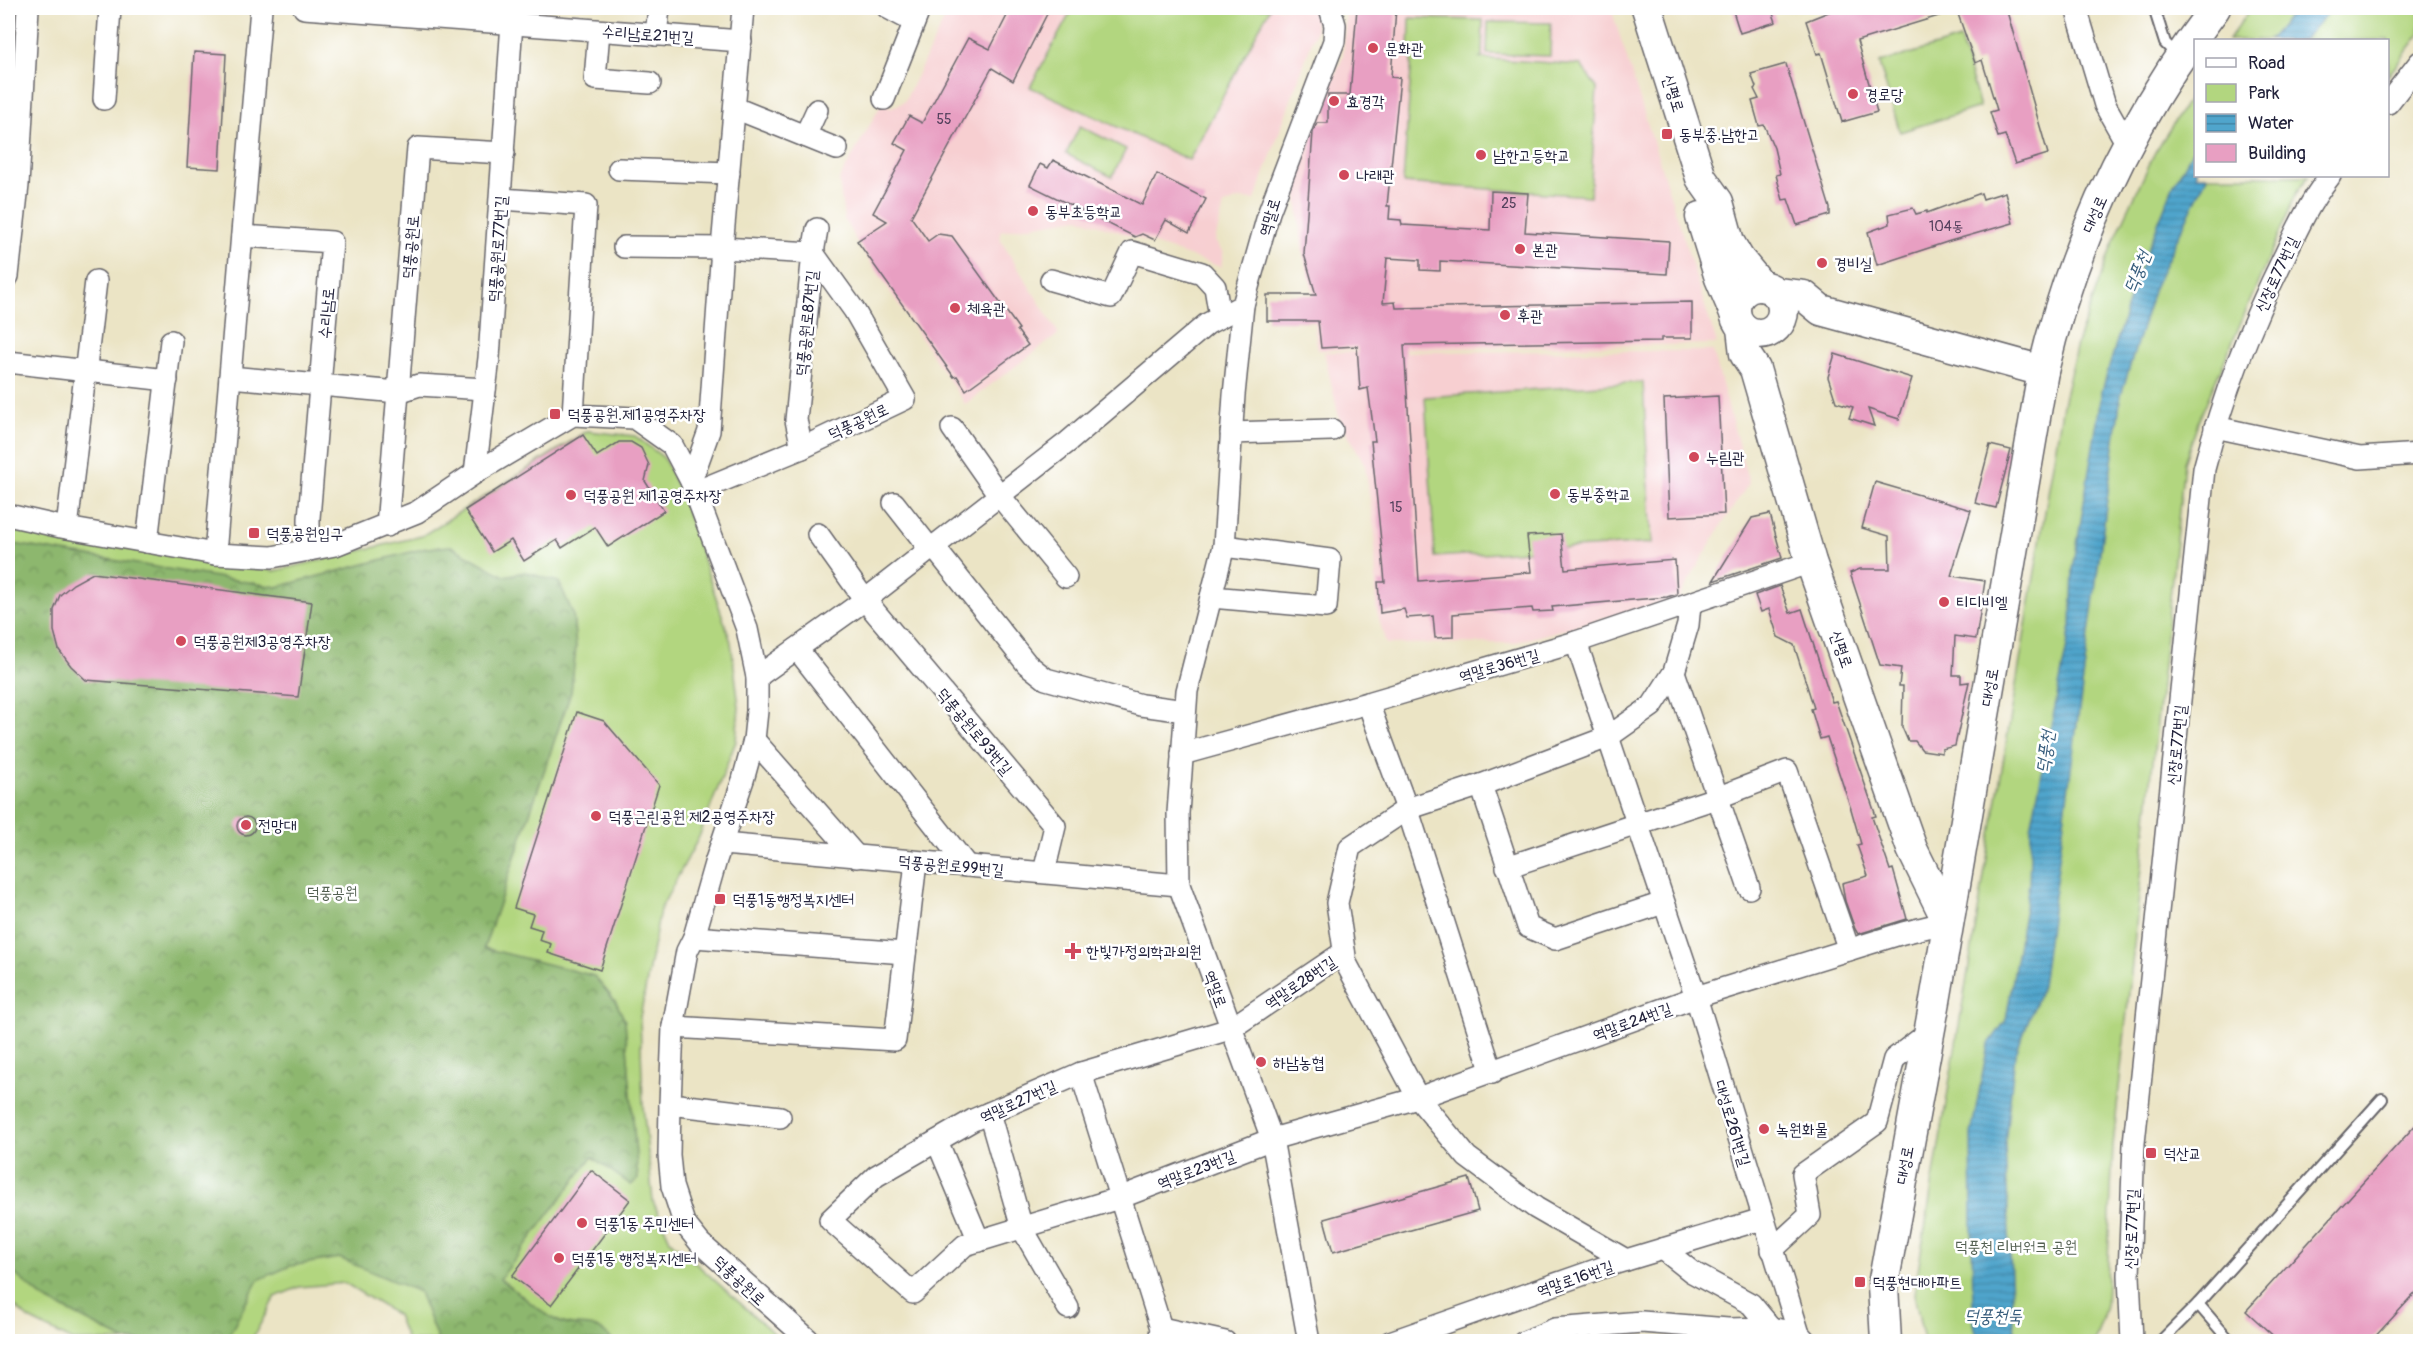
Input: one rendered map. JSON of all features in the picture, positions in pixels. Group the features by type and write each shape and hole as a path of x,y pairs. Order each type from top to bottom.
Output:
{"street":[{"path":"8,276 14,149 28,8"},
{"path":"104,99 110,8"},
{"path":"215,554 261,8"},
{"name":"수리남로21번길","path":"304,8 513,15 599,31 741,40"},
{"path":"656,34 658,8"},
{"path":"693,486 709,431 743,8"},
{"path":"884,99 917,15 888,8"},
{"name":"역말로","path":"1309,1341 1272,1139 1179,885 1178,813 1187,691 1224,546 1231,434 1243,305 1269,212 1334,41 1335,25 1330,8"},
{"name":"신평로","path":"1647,8 1701,178 1718,201 1729,242 1739,259 1768,289"},
{"path":"2076,8 2105,105 2127,144"},
{"name":"대성로","path":"1886,1341 1883,1286 2043,371 2055,321 2082,241 2127,144 2180,58 2215,8"},
{"name":"덕풍공원로77번길","path":"475,473 485,389 501,199 513,15"},
{"path":"599,31 595,79 651,83"},
{"path":"2389,103 2421,62"},
{"path":"735,108 837,149"},
{"path":"805,136 817,110"},
{"name":"덕풍공원로","path":"387,525 418,148 504,153"},
{"path":"619,169 729,173"},
{"name":"신장로77번길","path":"2132,1341 2129,1275 2134,1143 2204,469 2215,427 2263,298 2312,198 2329,177"},
{"name":"신평로","path":"1701,178 1699,210 1720,278 1738,320 1745,354 1755,369 1811,562 1912,849 1948,922"},
{"path":"8,515 67,528 215,554 272,557 335,545 417,512 475,473 573,415 586,206 501,199"},
{"path":"813,253 817,229"},
{"name":"수리남로","path":"242,236 332,242 320,385"},
{"name":"덕풍공원로87번길","path":"624,247 722,248 813,253 796,420 802,448"},
{"path":"1051,280 1111,297 1132,252 1202,273 1215,287 1220,317"},
{"name":"덕풍공원로","path":"693,486 802,448 905,399 854,310 813,253"},
{"path":"67,528 96,281"},
{"path":"1821,310 1757,334 1738,320 1739,297 1752,287 1768,289 1804,296 1821,310 2043,371"},
{"path":"1755,369 1776,327 1783,307 1768,289"},
{"path":"757,677 865,600 1068,442 1207,324 1243,305"},
{"path":"147,542 171,341"},
{"path":"8,362 167,380"},
{"path":"230,377 398,392 419,385 485,389"},
{"path":"309,550 309,518 320,385"},
{"name":"덕풍공원로","path":"573,415 634,418 672,445 693,486 747,628 757,677 754,740 694,937 687,951 673,1027 669,1155 672,1186 684,1223 700,1243 810,1341"},
{"path":"2215,427 2360,458 2421,454"},
{"path":"952,428 999,495 1066,577"},
{"path":"1231,434 1332,430"},
{"path":"894,503 927,545 933,546 1027,664 1046,679 1141,705 1185,711"},
{"path":"818,534 865,600"},
{"path":"1211,597 1326,607 1330,560 1224,546"},
{"name":"역말로36번길","path":"1182,753 1368,703 1575,642 1811,562"},
{"name":"덕풍공원로93번길","path":"865,600 1055,826 1044,872"},
{"name":"역말로28번길","path":"1230,1029 1344,952 1337,903 1350,847 1407,809 1481,785 1608,737 1652,706 1674,672 1688,626 1690,604"},
{"name":"대성로261번길","path":"1575,642 1696,997 1762,1219 1803,1338"},
{"path":"797,649 967,866"},
{"path":"1674,672 1749,888"},
{"path":"1368,703 1407,809 1492,1073"},
{"path":"754,740 857,857"},
{"path":"1507,867 1719,797 1787,771 1849,950"},
{"path":"1481,785 1528,927 1555,939 1663,903"},
{"name":"덕풍공원로99번길","path":"723,844 1179,885"},
{"path":"673,1027 895,1040 916,862"},
{"name":"역말로24번길","path":"1272,1139 1418,1098 1696,997 1903,933 1948,922"},
{"path":"694,937 905,953"},
{"path":"1344,952 1346,963 1418,1098 1467,1157 1536,1209 1626,1260"},
{"name":"역말로27번길","path":"913,1293 830,1220 876,1176 989,1113 1081,1073 1230,1029"},
{"path":"1772,1250 1810,1215 1803,1174 1877,1122 1894,1059 1928,1033"},
{"path":"1081,1073 1160,1335 1225,1341"},
{"path":"669,1104 780,1117"},
{"path":"989,1113 1022,1228 1068,1308"},
{"name":"역말로23번길","path":"913,1293 965,1245 1119,1198 1272,1139"},
{"path":"937,1141 979,1241"},
{"name":"역말로16번길","path":"1390,1341 1626,1260 1762,1219"},
{"path":"1663,1249 1692,1272 1751,1304 1771,1328"},
{"path":"1524,1341 1555,1329 1642,1322 1728,1329 1771,1328 1803,1338"}],"lane":[{"path":"2154,8 2166,43 2180,58"},
{"path":"2160,1341 2198,1304 2382,1099"},
{"path":"2198,1304 2230,1341"}],"shaded area":[{"name":"동부초등학교","path":"950,8 1315,8 1316,30 1255,200 1239,199 1224,205 1215,241 1223,253 1221,267 1079,218 1000,231 1001,241 1059,334 965,404 855,239 844,219 839,180 882,103 890,108 904,102"},
{"name":"남한고등학교","path":"1346,8 1611,8 1717,344 1318,350 1312,310 1314,295 1303,254 1296,188 1313,122 1343,57"},
{"name":"동부중학교","path":"1713,351 1749,483 1679,598 1513,643 1386,644 1376,608 1375,533 1365,465 1339,418 1324,352"}],"green space":[{"path":"1073,8 1270,8 1189,160 1030,87"},
{"path":"2251,8 2420,8 2420,34 2389,75 2389,39 2229,39"},
{"path":"1410,18 1483,20 1482,57 1478,58 1581,65 1597,88 1590,196 1403,183 1412,56 1409,55"},
{"path":"1488,22 1551,23 1550,56 1487,54"},
{"path":"1960,39 1980,107 1900,132 1879,63"},
{"name":"덕풍천 리버워크 공원","path":"2194,91 2194,177 2308,177 2297,192 2198,422 2184,463 2113,1146 2106,1306 2095,1341 1924,1341 1914,1294 2063,404 2077,344 2112,245 2155,152"},
{"path":"1080,126 1126,149 1112,177 1066,154"},
{"path":"1643,382 1652,543 1435,557 1425,397"},
{"name":"덕풍공원","path":"587,431 635,436 664,458 683,500 731,642 739,707 736,741 699,837 660,910 640,1017 643,1106 653,1201 670,1240 782,1341 407,1341 397,1315 345,1283 299,1287 275,1297 251,1341 73,1341 29,1319 8,1300 8,530 275,571 422,536"},
{"name":"덕풍공원","path":"8,543 277,587 426,548 451,546 504,576 525,572 559,582 573,614 576,647 571,692 484,948 594,976 616,1002 625,1021 638,1179 631,1185 592,1157 500,1279 554,1319 570,1325 591,1326 605,1333 613,1341 438,1341 419,1292 339,1258 290,1266 258,1280 226,1341 126,1341 43,1298 8,1268"}],"water":[{"path":"2297,8 2332,8 2304,39 2270,39"},
{"name":"덕풍천둑","path":"2194,149 2194,177 2207,177 2154,288 2121,395 2042,986 2015,1055 2005,1144 2013,1319 2017,1341 1978,1341 1973,1319 1971,1134 1988,1045 2006,1020 2029,883 2031,828 2071,626 2073,569 2102,391 2133,286 2174,184"}],"building":[{"path":"1011,8 1050,8 1013,81 992,68 911,217 928,241 938,234 952,236 1028,345 966,390 957,376 954,377 857,241 887,221 873,213 907,150 894,143 909,116 922,123 968,38 990,49"},
{"path":"1357,8 1396,8 1391,77 1400,78 1387,206 1390,206 1389,219 1401,220 1402,225 1490,230 1491,191 1528,193 1525,232 1669,241 1667,274 1440,261 1440,271 1420,270 1420,260 1387,258 1383,303 1395,302 1396,308 1692,302 1692,338 1661,338 1661,341 1404,345 1419,581 1531,572 1527,536 1561,534 1565,569 1675,560 1677,594 1667,597 1552,607 1553,611 1533,612 1532,608 1453,614 1453,637 1435,638 1433,616 1407,618 1404,609 1380,613 1378,582 1385,582 1371,441 1375,441 1368,388 1360,390 1357,346 1321,348 1318,321 1267,321 1267,295 1316,295 1304,254 1313,132 1317,123 1328,123 1328,95 1350,95"},
{"path":"1732,8 1771,8 1776,22 1740,33"},
{"path":"1830,8 1954,8 1955,11 1857,41 1877,112 1842,122 1821,53 1817,54 1806,21 1831,11"},
{"path":"1974,8 2006,8 2048,154 2015,164 2005,135 1998,137 1990,112 1997,110 1982,60 1975,63 1957,11"},
{"path":"194,52 226,54 220,169 187,167"},
{"path":"1786,64 1830,208 1830,215 1797,225 1788,199 1783,200 1776,175 1780,174 1774,148 1764,125 1759,126 1752,101 1759,99 1751,74"},
{"path":"1053,160 1142,205 1157,174 1206,199 1189,233 1166,220 1155,240 1142,234 1135,237 1030,185 1040,164 1048,168"},
{"path":"2005,192 2013,223 1877,265 1868,232 1890,224 1889,214 1913,208 1916,214 1927,211 1927,213 1981,193 1983,199"},
{"path":"1835,354 1912,378 1899,419 1868,409 1874,426 1849,418 1853,407 1836,402 1828,377"},
{"name":"누림관","path":"1718,396 1724,514 1669,517 1664,399"},
{"name":"덕풍공원 제1공영주차장","path":"583,435 597,456 619,442 631,442 641,448 649,465 645,481 664,511 608,547 595,527 562,548 557,540 524,561 511,540 492,552 465,510"},
{"path":"1990,445 2011,450 1996,508 1975,503"},
{"path":"1875,482 1971,510 1951,576 1985,581 1976,639 1955,636 1953,675 1961,675 1961,683 1969,682 1955,746 1942,749 1942,753 1922,750 1915,741 1908,741 1902,727 1903,686 1899,686 1901,668 1880,665 1850,573 1860,569 1890,569 1889,536 1862,528"},
{"path":"1770,514 1782,558 1713,581 1752,518"},
{"name":"덕풍공원제3공영주차장","path":"93,573 312,602 298,697 86,680 59,650 54,631 54,610 60,595 73,584"},
{"path":"1780,586 1790,613 1802,609 1832,702 1836,701 1876,816 1872,817 1890,870 1893,869 1907,919 1858,934 1845,901 1842,883 1868,876 1857,845 1861,844 1851,809 1827,737 1820,739 1811,709 1814,708 1794,645 1778,637 1769,609 1761,612 1755,595"},
{"name":"덕풍근린공원 제2공영주차장","path":"577,712 604,721 659,785 600,970 548,953 551,944 539,940 542,930 529,926 533,914 514,908"},
{"name":"전망대","path":"242,817 250,817 255,822 253,833 242,835 237,830 237,822"},
{"path":"2421,1119 2421,1287 2371,1341 2279,1341 2246,1311"},
{"name":"덕풍1동 주민센터","path":"591,1170 630,1200 551,1305 512,1276"},
{"path":"1469,1178 1478,1211 1333,1252 1324,1219"}],"place":[{"name":"문화관","path":"1373,48"},
{"name":"경로당","path":"1853,94"},
{"name":"효경각","path":"1334,101"},
{"name":"동부중.남한고","path":"1667,134"},
{"name":"남한고등학교","path":"1481,155"},
{"name":"나래관","path":"1344,175"},
{"name":"동부초등학교","path":"1033,211"},
{"name":"본관","path":"1520,249"},
{"name":"경비실","path":"1822,263"},
{"name":"체육관","path":"955,308"},
{"name":"후관","path":"1505,315"},
{"name":"덕풍공원.제1공영주차장","path":"555,414"},
{"name":"누림관","path":"1694,457"},
{"name":"동부중학교","path":"1555,494"},
{"name":"덕풍공원 제1공영주차장","path":"571,495"},
{"name":"덕풍공원입구","path":"254,533"},
{"name":"티디비엘","path":"1944,602"},
{"name":"덕풍공원제3공영주차장","path":"181,641"},
{"name":"덕풍근린공원 제2공영주차장","path":"596,816"},
{"name":"전망대","path":"246,825"},
{"name":"덕풍1동행정복지센터","path":"720,899"},
{"name":"한빛가정의학과의원","path":"1073,951"},
{"name":"하남농협","path":"1261,1062"},
{"name":"녹원화물","path":"1764,1129"},
{"name":"덕산교","path":"2151,1153"},
{"name":"덕풍1동 주민센터","path":"582,1223"},
{"name":"덕풍1동 행정복지센터","path":"559,1258"},
{"name":"덕풍현대아파트","path":"1860,1282"}],"water label":[{"name":"덕풍천","path":"2137,272"},
{"name":"덕풍천","path":"2045,752"}]}
